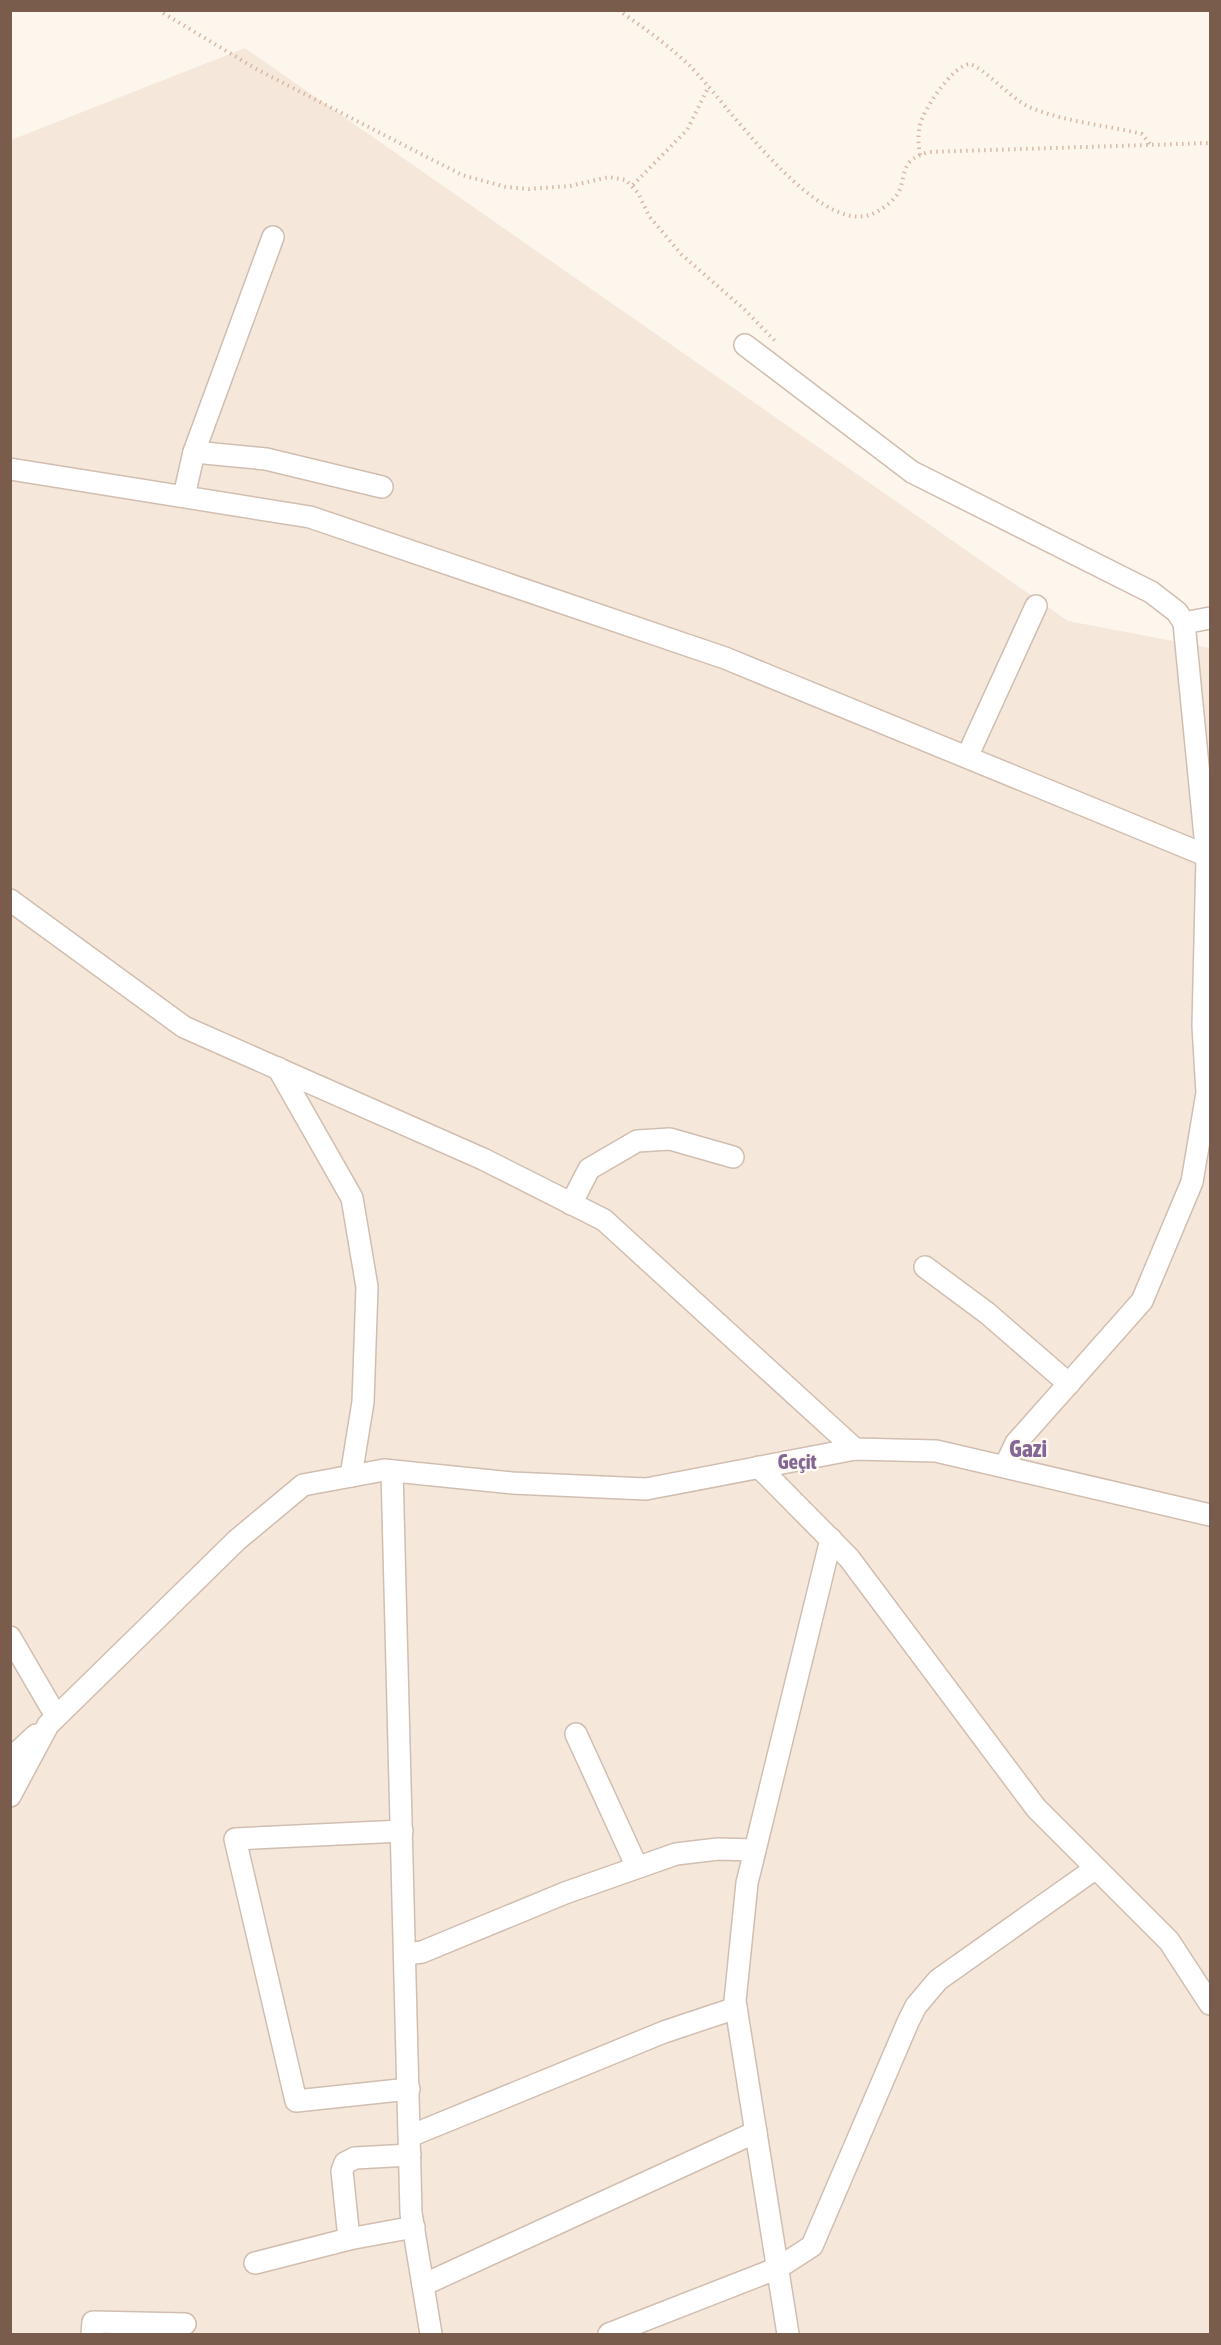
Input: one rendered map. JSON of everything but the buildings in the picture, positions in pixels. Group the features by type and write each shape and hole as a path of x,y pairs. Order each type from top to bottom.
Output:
{"street":[{"path":"184,496 194,452 273,237"},
{"path":"745,345 912,472 1151,592 1176,612 1184,623 1209,857 1203,1026 1208,1093 1192,1182 1142,1301 1016,1443 1005,1466"},
{"path":"194,452 266,459 382,487"},
{"path":"10,469 310,517 725,658 1209,857"},
{"path":"967,757 1036,606"},
{"path":"1184,623 1210,618"},
{"path":"10,900 184,1027 483,1159 604,1220 855,1449"},
{"path":"278,1068 352,1198 366,1287 363,1402 351,1476"},
{"path":"572,1204 589,1169 637,1141 670,1139 734,1157"},
{"path":"926,1267 987,1313 1069,1384"},
{"path":"10,1759 52,1721 237,1540 303,1485 392,1471 512,1483 646,1489 855,1449 936,1451 1210,1515"},
{"path":"759,1467 849,1558 1036,1808 1169,1941 1210,2004"},
{"path":"392,1471 410,2146 414,2228 431,2334"},
{"path":"788,2334 736,2008 747,1882 831,1539"},
{"path":"10,1637 52,1721"},
{"path":"10,1796 52,1721"},
{"path":"576,1734 636,1867"},
{"path":"402,1831 235,1839 296,2101 409,2089"},
{"path":"406,1954 422,1952 493,1921 676,1854 718,1849 755,1850"},
{"path":"609,2334 778,2268 812,2246 908,2022 927,1992 951,1970 1096,1868"},
{"path":"349,2239 342,2171 345,2163 355,2158 410,2146 664,2032 736,2008"},
{"path":"423,2285 756,2132"},
{"path":"255,2263 349,2239 414,2228"},
{"path":"92,2334 93,2322 185,2324"}],"path":[{"path":"158,10 258,70 462,175 506,187 529,189 570,186 609,177 618,177 633,185 644,209 681,254 745,310 780,346"},
{"path":"618,10 668,46 709,86 802,191 831,209 845,214 868,216 883,208 900,189 900,179 908,164 920,155 1030,147 1210,143"},
{"path":"920,155 918,137 923,116 955,69 970,64 979,68 1005,92 1030,107 1142,134 1150,144"},
{"path":"633,185 687,130 709,86"}],"shaded area":[{"path":"245,48 1068,621 1210,648 1210,2334 11,2334 11,140"}],"district":[{"name":"Gazi","path":"1028,1448"},
{"name":"Geçit","path":"797,1461"}]}
